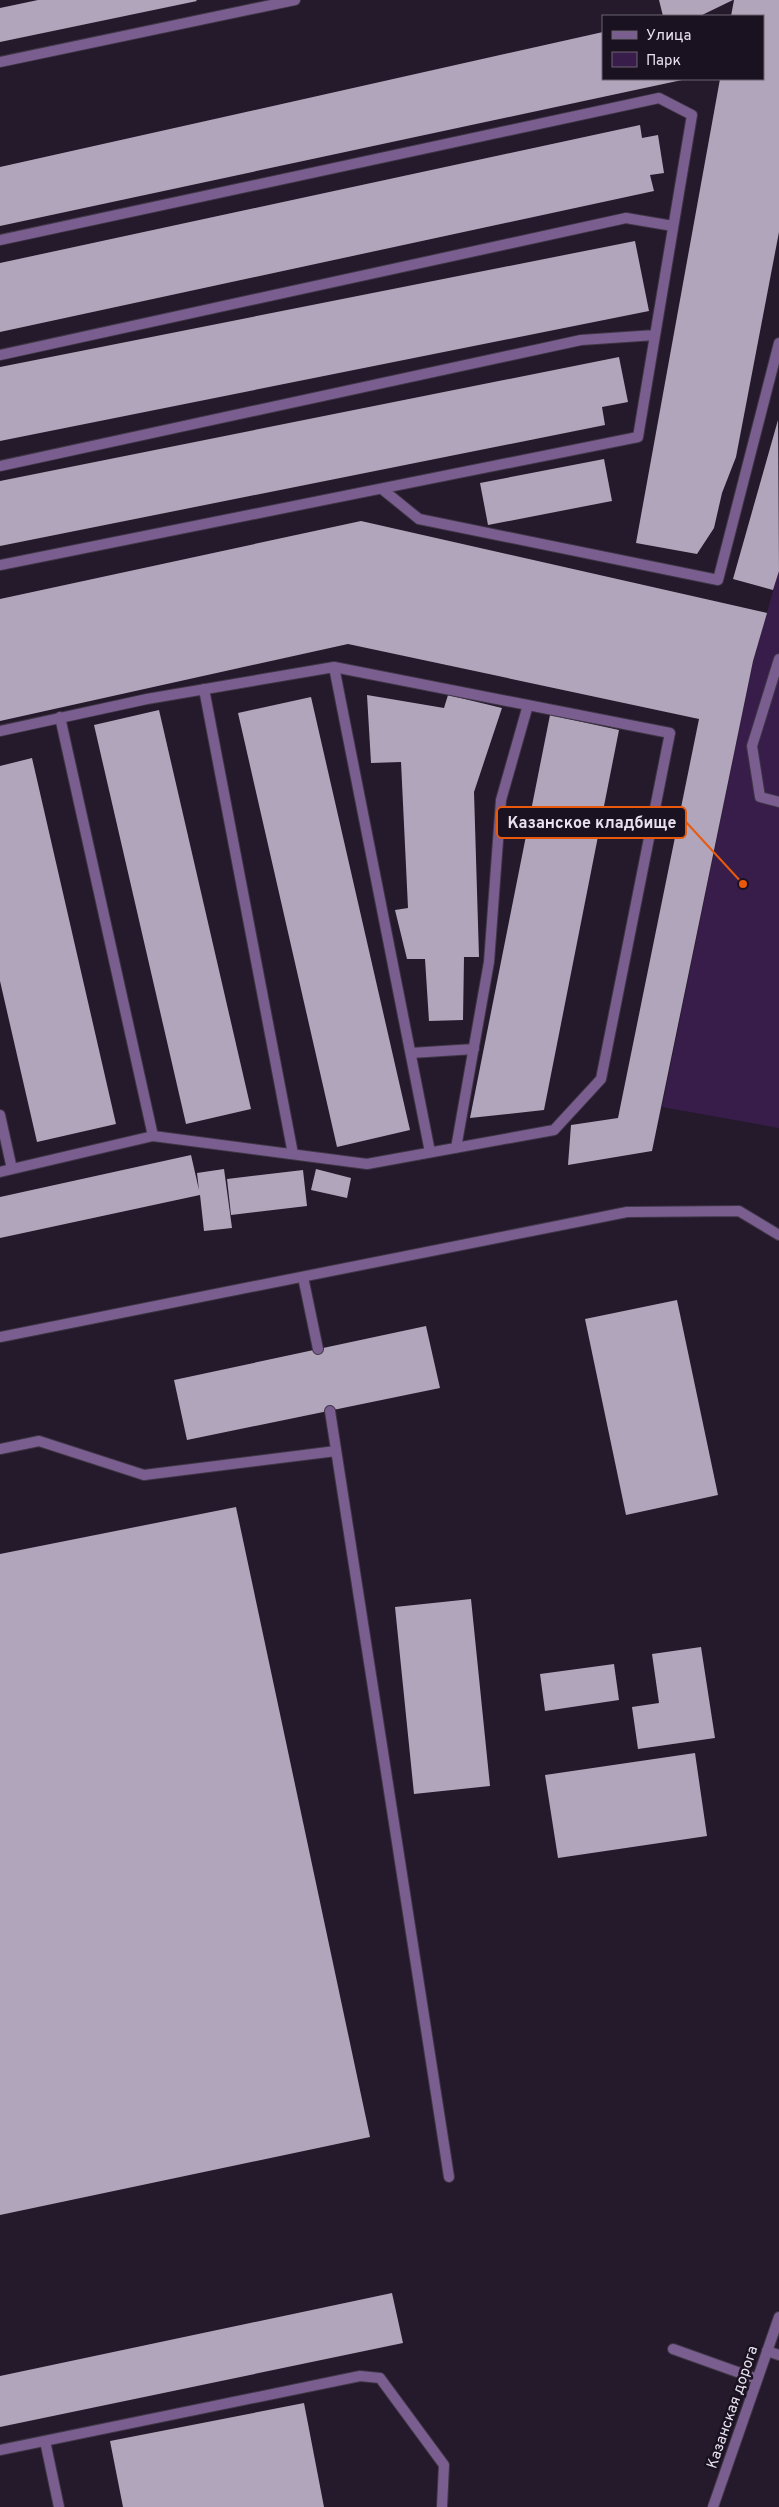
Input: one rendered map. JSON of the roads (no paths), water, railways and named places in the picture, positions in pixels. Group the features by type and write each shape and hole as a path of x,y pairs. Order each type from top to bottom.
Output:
{"street":[{"path":"0,62 295,0"},
{"path":"0,240 660,98 692,115 638,437 0,565"},
{"path":"0,355 626,218 673,226"},
{"path":"0,466 582,340 655,336"},
{"path":"382,489 419,520 718,580 779,343"},
{"path":"779,659 752,746 760,797 779,802"},
{"path":"334,667 430,1152"},
{"path":"0,731 204,689 334,667 670,733 601,1079 554,1130 368,1164 153,1136 0,1172"},
{"path":"204,689 293,1154"},
{"path":"456,1148 489,962 501,800 528,704"},
{"path":"60,718 153,1136"},
{"path":"411,1052 474,1049"},
{"path":"0,1114 12,1169"},
{"path":"0,1337 627,1212 739,1211 779,1235"},
{"path":"303,1277 318,1349"},
{"path":"330,1411 449,2176"},
{"path":"0,1449 39,1441 144,1475 336,1451"},
{"name":"Казанская дорога","path":"713,2507 779,2317"},
{"path":"673,2349 757,2379"},
{"path":"767,2351 779,2355"},
{"path":"0,2450 360,2376 380,2378 444,2465 442,2507"},
{"path":"45,2441 58,2507"}],"place":[{"name":"Казанское кладбище","path":"743,884"}]}
